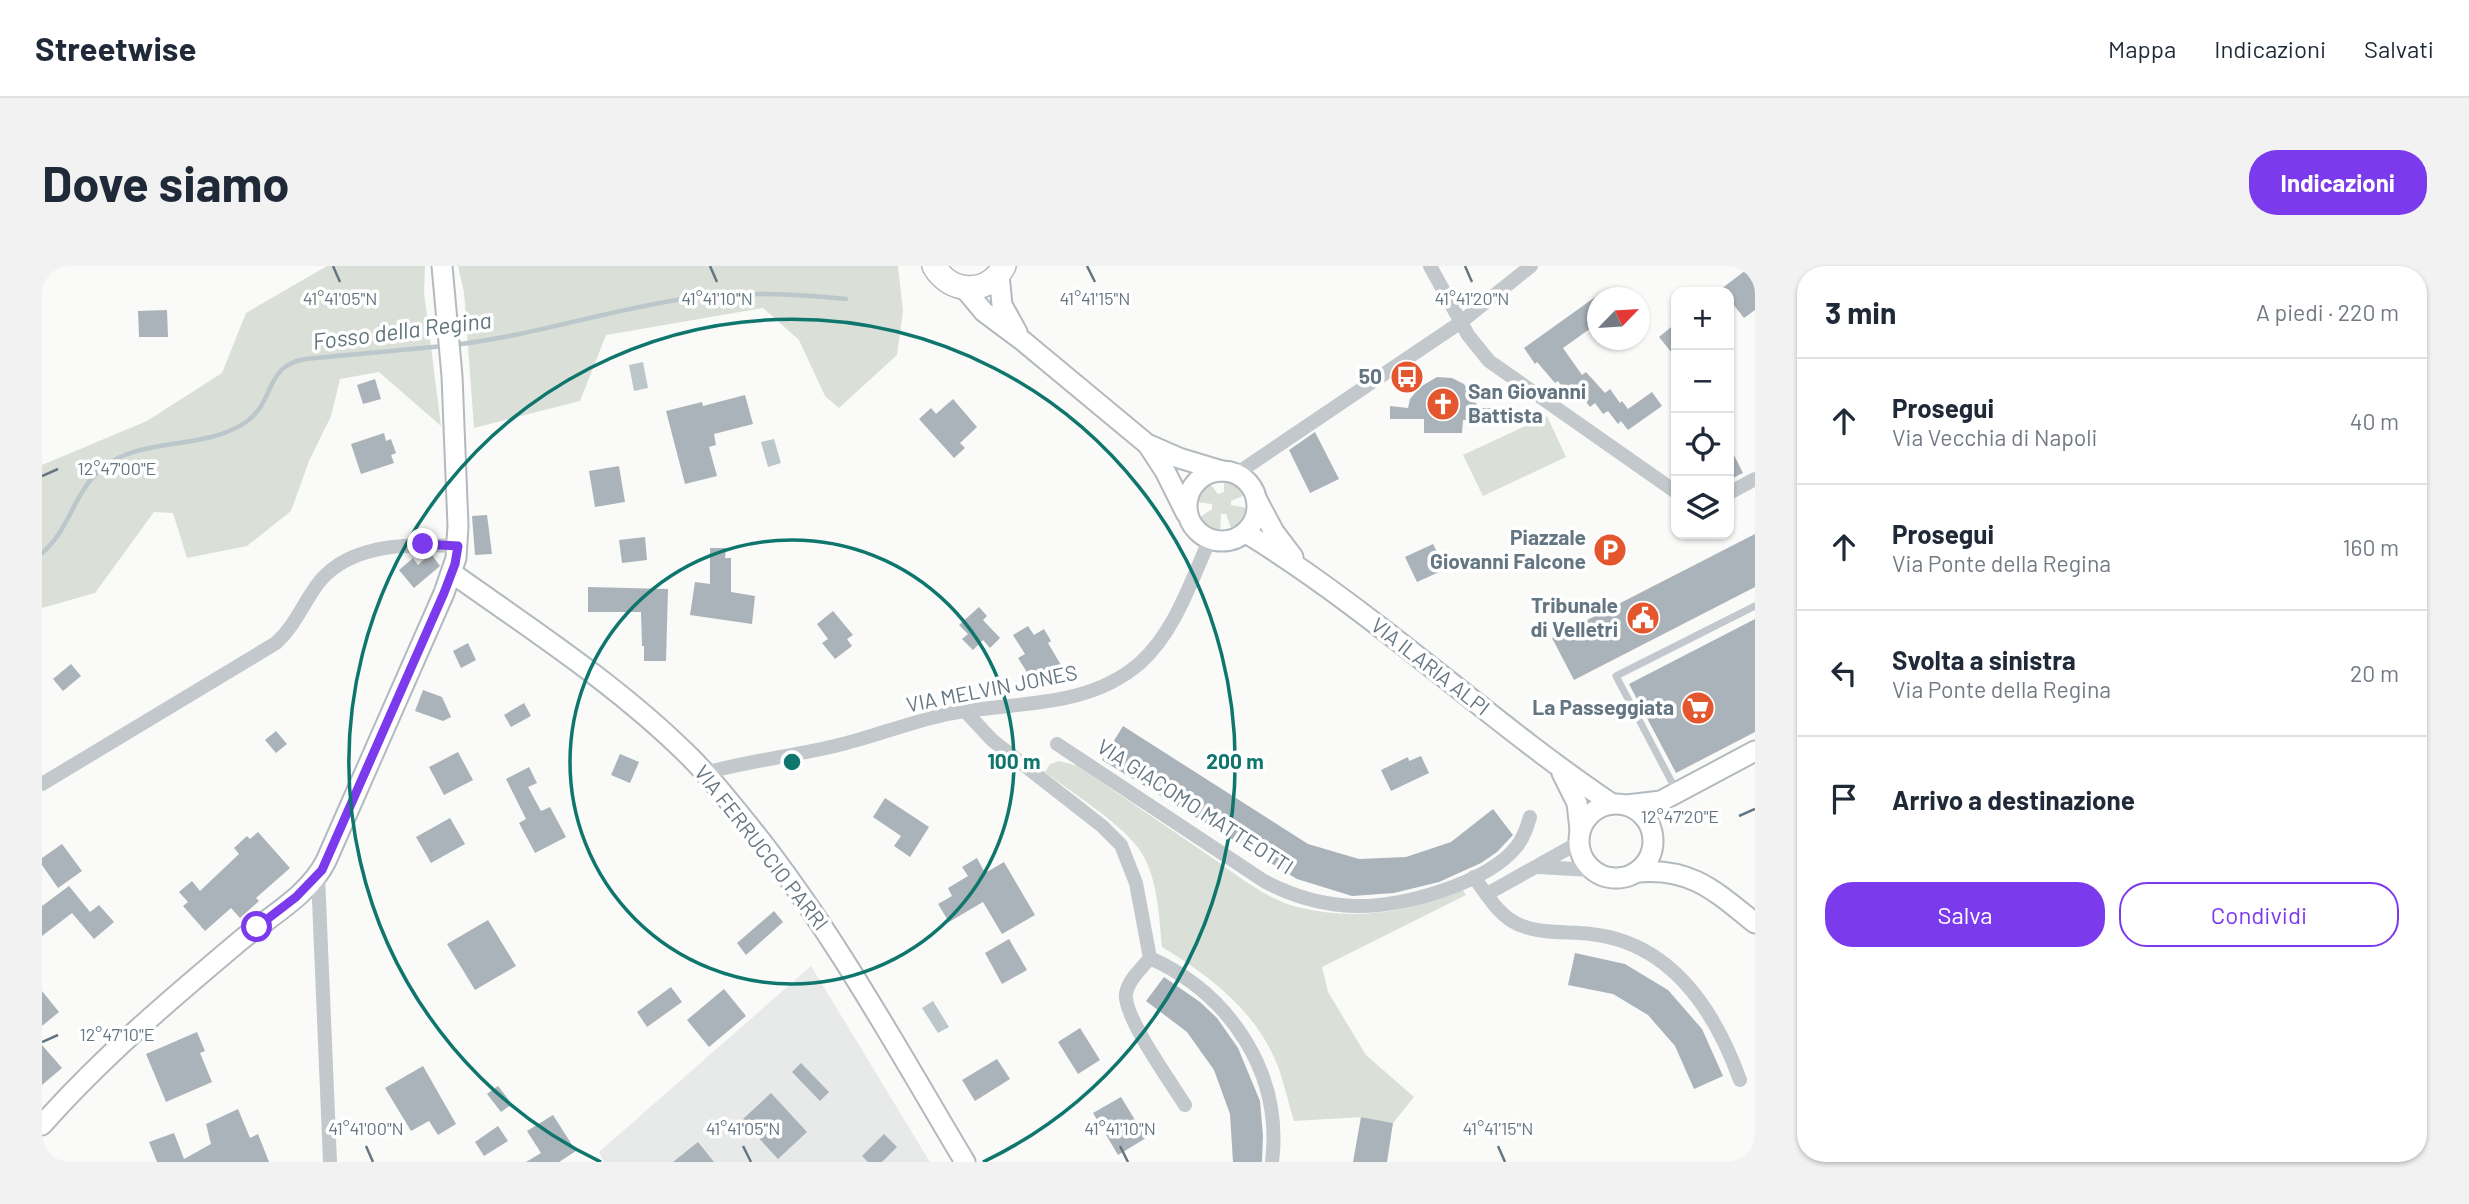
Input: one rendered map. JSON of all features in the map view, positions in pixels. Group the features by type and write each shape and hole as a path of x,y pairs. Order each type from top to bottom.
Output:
{"main road":[{"path":"934,266 942,278 952,285 964,288 977,288 989,283 1001,270"}],"street":[{"path":"42,1125 84,1080 126,1041 318,876 452,573 458,546 452,376 442,266"},
{"path":"1430,266 1477,349 1494,366 1671,489"},
{"path":"1190,521 1187,502 1195,484 1212,473 1229,473 1461,322 1531,266"},
{"path":"1001,270 1002,304 1023,341"},
{"path":"964,288 980,308 1147,444 1179,458 1245,480 1256,498 1256,517 1246,533 1229,541 1210,539 1195,529 1165,471 1147,444"},
{"path":"1734,490 1755,479"},
{"name":"VIA ILARIA ALPI","path":"1256,498 1274,532 1300,566"},
{"name":"VIA ILARIA ALPI","path":"1246,533 1300,566 1560,769 1619,805"},
{"name":"VIA MELVIN JONES","path":"705,773 751,761 830,747 937,717 1064,699 1096,690 1125,675 1146,657 1166,632 1210,539"},
{"path":"42,784 276,643 294,623 320,581 341,564 358,556 397,546 458,546"},
{"name":"VIA FERRUCCIO PARRI","path":"452,573 606,685 673,741 705,773 776,859 816,915 965,1162"},
{"path":"966,712 992,740 1119,843 1126,853 1134,875 1150,958 1129,984 1126,1003 1136,1026 1185,1105"},
{"name":"VIA GIACOMO MATTEOTTI","path":"1057,744 1264,881 1297,895 1333,904 1379,906 1433,894 1474,877 1513,850 1524,834 1530,817"},
{"path":"1487,894 1537,867 1579,836 1592,812 1669,797 1755,751"},
{"name":"VIA ILARIA ALPI","path":"1560,769 1577,803 1579,836"},
{"path":"1637,872 1650,855 1651,830 1669,797"},
{"path":"1619,805 1644,817 1668,856 1691,878 1755,923"},
{"path":"1579,836 1585,862 1602,876 1614,878 1637,872 1667,871 1691,878"},
{"path":"1537,867 1592,870"},
{"path":"318,876 330,1162"},
{"path":"1474,877 1504,915 1523,926 1611,937 1643,950 1666,964 1683,979 1705,1007 1725,1042 1740,1080"},
{"path":"1150,958 1183,974 1203,989 1225,1011 1245,1039 1263,1075 1269,1097 1274,1134 1272,1162"}],"lane":[{"path":"1669,797 1616,676 1755,606"}],"shaded area":[{"path":"327,266 425,266 424,292 441,426 379,372 340,379 331,416 309,461 291,511 247,546 187,558 173,513 154,512 95,593 42,608 42,465 147,421 222,373 246,313"},
{"path":"458,266 898,266 903,311 897,355 839,408 825,396 799,340 763,308 606,335 580,401 474,428 464,292"},
{"path":"643,362 648,388 634,391 629,365"},
{"path":"1547,416 1566,457 1483,496 1463,455"},
{"path":"774,439 781,463 768,467 761,442"},
{"path":"1224,481 1232,483 1245,495 1231,501 1231,505 1248,508 1243,521 1232,531 1226,514 1221,514 1220,533 1213,532 1199,518 1212,509 1212,504 1196,502 1201,491 1210,484 1218,494 1224,492"},
{"path":"1059,761 1078,766 1249,884 1273,898 1297,907 1339,914 1381,912 1421,903 1461,887 1466,895 1322,967 1328,992 1366,1055 1414,1097 1393,1123 1361,1117 1294,1121 1282,1078 1268,1045 1244,1011 1229,996 1162,947 1154,886 1141,852 1123,831 1045,772 1050,764"},
{"path":"811,966 930,1162 604,1162 599,1152"},
{"path":"933,1001 949,1027 938,1033 922,1008"}],"building":[{"path":"1750,267 1755,273 1755,310 1744,318 1734,305 1734,287 1724,287"},
{"path":"1587,303 1587,331 1563,348 1582,375 1586,372 1605,393 1610,389 1628,409 1652,392 1662,406 1628,430 1621,421 1618,424 1608,411 1603,414 1595,403 1590,407 1570,386 1564,390 1558,381 1555,383 1537,362 1535,364 1524,348"},
{"path":"167,310 168,337 139,337 138,311"},
{"path":"1671,327 1671,352 1659,337"},
{"name":"San Giovanni Battista","path":"1437,377 1452,378 1464,384 1479,408 1496,408 1496,420 1463,420 1462,433 1424,433 1424,419 1390,419 1390,406 1408,408 1410,399 1420,387"},
{"path":"375,379 381,399 363,404 357,385"},
{"path":"745,395 753,424 714,434 716,445 709,447 717,476 685,484 666,411 702,402 703,406"},
{"path":"953,399 977,427 960,443 965,448 954,458 919,419 931,408 936,414"},
{"path":"1315,432 1339,479 1310,493 1289,450"},
{"path":"384,433 386,441 391,439 396,453 391,455 394,463 361,474 351,444"},
{"path":"1734,455 1743,473 1734,478"},
{"path":"619,466 625,502 595,507 589,471"},
{"path":"487,515 492,554 475,555 472,516"},
{"name":"Tribunale di Velletri","path":"1755,534 1755,587 1574,680 1552,638"},
{"path":"645,537 647,560 622,563 619,540"},
{"path":"1433,544 1446,569 1417,582 1405,557"},
{"path":"710,548 726,548 725,558 731,558 731,592 755,596 752,624 690,615 695,582 710,584"},
{"path":"432,555 440,566 414,588 399,570 413,558 418,565"},
{"path":"588,587 668,589 666,661 644,661 641,612 588,612"},
{"path":"979,607 987,616 983,620 1000,638 990,648 983,640 973,650 962,639 968,634 959,625"},
{"path":"833,611 853,635 847,639 852,646 835,659 822,643 828,639 817,624"},
{"name":"La Passeggiata","path":"1755,619 1755,732 1676,773 1629,684"},
{"path":"1028,626 1034,635 1044,629 1051,641 1048,643 1061,665 1033,682 1018,658 1025,654 1013,635"},
{"path":"468,643 476,660 461,668 453,651"},
{"path":"71,664 81,676 63,691 53,679"},
{"path":"423,690 442,697 451,717 443,721 415,711"},
{"path":"524,703 531,716 511,727 504,715"},
{"path":"1123,726 1308,844 1359,859 1406,857 1451,842 1493,809 1513,835 1497,852 1481,863 1439,882 1394,893 1352,896 1297,879 1102,760"},
{"path":"276,731 287,744 276,753 265,740"},
{"path":"458,752 473,780 444,795 429,767"},
{"path":"620,754 639,762 630,783 611,775"},
{"path":"1421,756 1429,773 1391,791 1381,770 1408,757 1409,761"},
{"path":"529,767 537,783 528,787 541,811 550,807 566,837 535,853 519,823 526,819 506,779"},
{"path":"885,798 929,827 910,857 894,846 901,836 873,817"},
{"path":"450,818 465,844 431,863 416,837"},
{"path":"258,832 290,868 256,898 259,901 240,918 231,908 205,931 183,906 188,902 179,892 192,881 200,891 239,854 234,848 247,836 250,839"},
{"path":"62,844 82,871 58,888 42,865 42,858"},
{"path":"977,858 985,873 1004,862 1035,915 1002,934 983,902 949,922 938,904 952,896 948,888 968,876 962,867"},
{"path":"69,886 90,912 99,905 114,922 94,939 72,913 42,936 42,906"},
{"path":"774,911 783,922 746,955 737,943"},
{"path":"488,920 516,966 475,990 447,944"},
{"path":"1009,939 1027,970 1002,984 985,953"},
{"path":"1575,953 1625,964 1668,990 1702,1029 1723,1076 1694,1089 1675,1046 1648,1015 1613,994 1568,985"},
{"path":"1164,977 1200,1002 1217,1018 1238,1048 1260,1101 1262,1162 1233,1162 1230,1114 1214,1070 1187,1032 1146,1001"},
{"path":"671,987 682,1002 647,1027 637,1012"},
{"path":"724,989 746,1016 709,1047 687,1020"},
{"path":"42,991 59,1012 42,1026"},
{"path":"1080,1028 1100,1060 1078,1074 1058,1042"},
{"path":"197,1032 205,1051 200,1053 212,1082 166,1102 146,1054"},
{"path":"42,1045 62,1068 42,1085"},
{"path":"997,1059 1010,1079 975,1101 962,1080"},
{"path":"801,1063 829,1092 820,1101 792,1072"},
{"path":"423,1066 456,1124 438,1135 429,1121 411,1131 385,1088"},
{"path":"498,1086 512,1104 501,1112 487,1094"},
{"path":"771,1093 807,1132 778,1159 742,1120"},
{"path":"1121,1097 1146,1138 1118,1155 1093,1113"},
{"path":"238,1109 250,1138 258,1134 269,1162 157,1162 149,1142 174,1133 184,1159 211,1144 206,1124"},
{"path":"553,1115 576,1151 559,1162 526,1162 541,1153 527,1131"},
{"path":"1361,1117 1393,1123 1387,1162 1353,1162"},
{"path":"498,1126 508,1141 484,1156 475,1142"},
{"path":"884,1134 897,1147 882,1162 868,1162 862,1156"},
{"path":"698,1142 714,1162 673,1162"}],"waterway":[{"name":"Fosso della Regina","path":"453,345 690,298 768,294 846,299"},
{"name":"Fosso della Regina","path":"42,553 58,534 91,479 100,470 116,459 134,452 210,437 246,422 262,404 276,376 292,363 305,359 444,346"}],"place":[{"name":"50","path":"1407,377"},
{"name":"San Giovanni Battista","path":"1443,404"},
{"name":"Piazzale Giovanni Falcone","path":"1610,550"},
{"name":"Tribunale di Velletri","path":"1643,618"},
{"name":"La Passeggiata","path":"1698,708"}],"route":[{"path":"257,927 296,897 322,870 444,593 455,564 458,546 423,544"}]}
